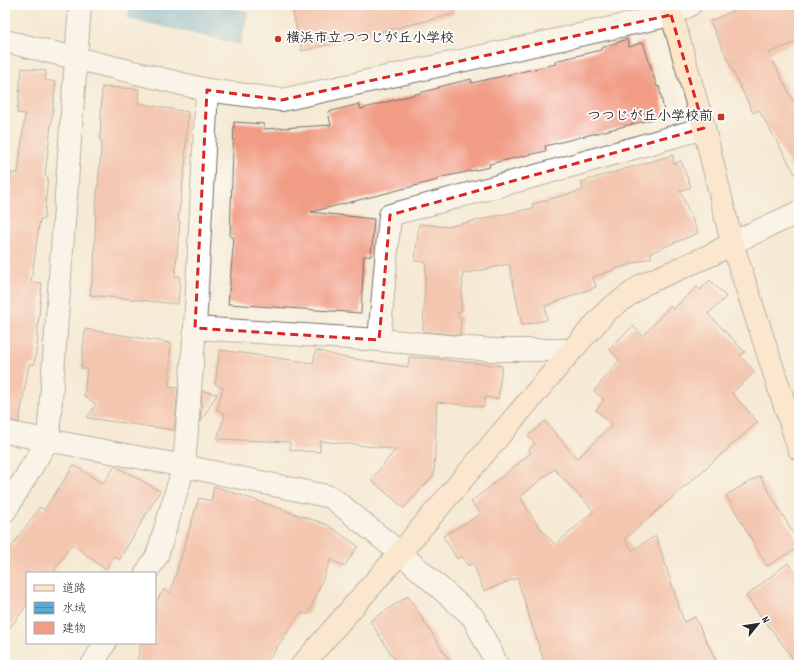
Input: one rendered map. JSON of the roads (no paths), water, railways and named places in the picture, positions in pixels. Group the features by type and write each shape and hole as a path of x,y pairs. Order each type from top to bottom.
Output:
{"street":[{"path":"5,511 48,440 80,5"},
{"path":"5,41 207,90 282,100 677,8 732,243 799,449"},
{"path":"147,572 157,556 184,466 195,328 207,90"},
{"path":"379,340 390,215 704,128"},
{"path":"302,665 608,310 644,284 713,254 732,243 799,212"},
{"path":"195,328 379,340 492,350 572,350"},
{"path":"5,432 184,466 331,497 400,553 472,617 497,665"},
{"path":"92,665 104,644"}],"water":[{"path":"131,5 217,5 248,12 240,44 128,18"}],"place":[{"name":"横浜市立つつじが丘小学校","path":"278,39"},
{"name":"つつじが丘小学校前","path":"721,117"}]}
